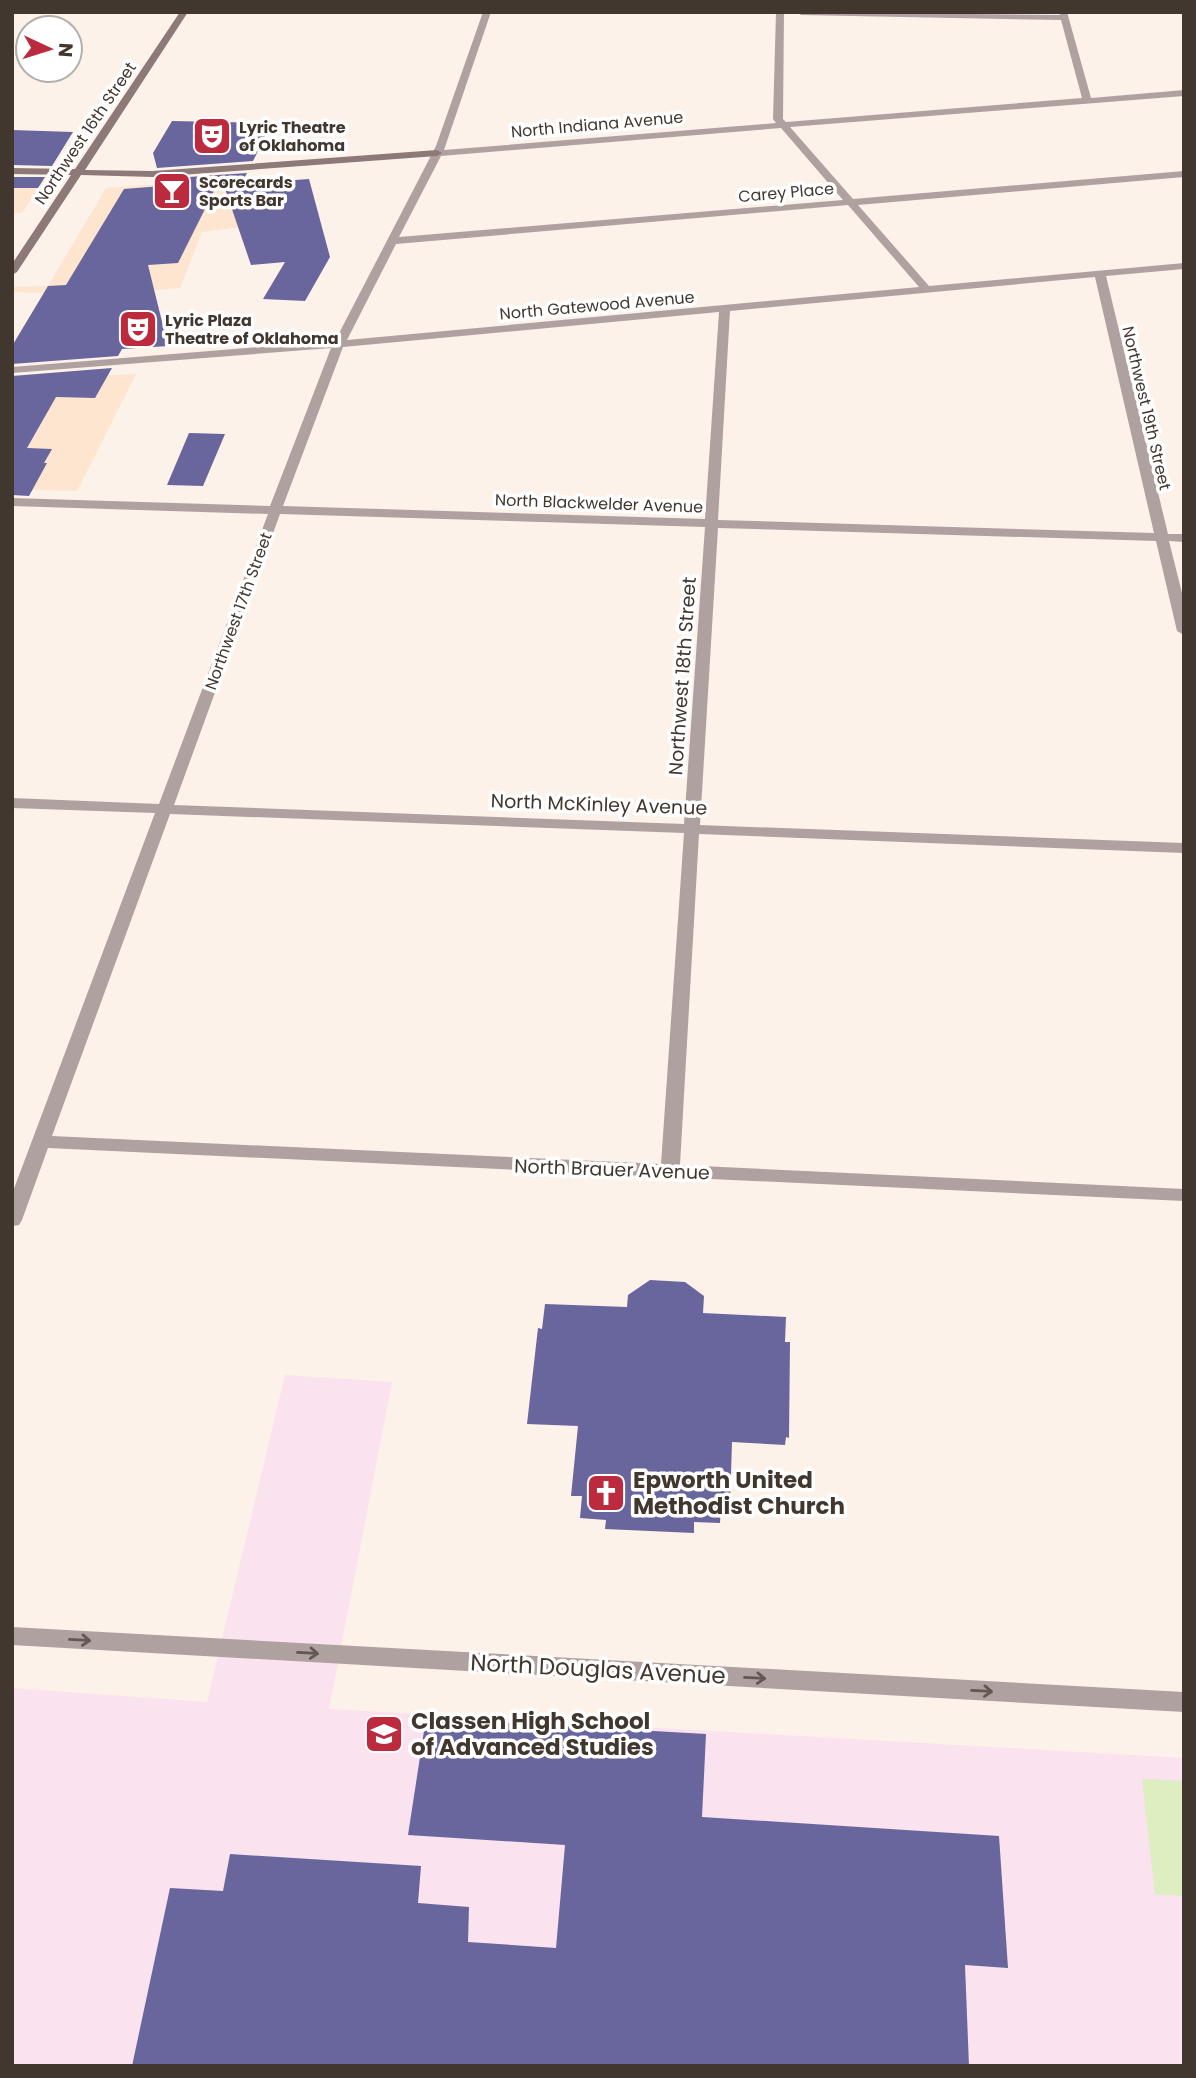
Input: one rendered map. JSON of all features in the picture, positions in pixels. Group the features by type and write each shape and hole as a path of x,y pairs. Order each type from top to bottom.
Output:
{"street":[{"name":"Northwest 16th Street","path":"12,272 184,12"},
{"name":"Northwest 17th Street","path":"12,1220 331,360 437,153 487,12"},
{"path":"780,12 777,112 783,125 926,289"},
{"path":"801,12 1064,15 1087,101"},
{"name":"North Indiana Avenue","path":"12,170 153,174 1184,93"},
{"name":"Carey Place","path":"391,241 1184,174"},
{"name":"North Gatewood Avenue","path":"12,370 725,309 1184,266"},
{"name":"Northwest 19th Street","path":"1100,274 1184,631"},
{"name":"Northwest 18th Street","path":"670,1171 725,309"},
{"name":"North Blackwelder Avenue","path":"12,502 1184,538"},
{"name":"North McKinley Avenue","path":"12,803 1184,848"},
{"name":"North Brauer Avenue","path":"41,1142 1184,1195"},
{"name":"North Douglas Avenue","path":"12,1636 1184,1702"}],"shaded area":[{"path":"235,179 248,226 202,232 180,288 154,290 168,346 44,293 12,292 12,287 48,286 106,188"},
{"path":"12,180 44,181 22,213 12,213"},
{"path":"136,374 77,491 12,489 12,381"},
{"name":"Classen High School of Advanced Studies","path":"285,1375 392,1382 329,1709 1184,1758 1184,2066 12,2066 12,1688 207,1702"}],"green space":[{"path":"1142,1779 1184,1781 1184,1896 1155,1894"}],"building":[{"path":"172,121 272,123 253,161 157,168 153,153"},
{"path":"12,130 73,132 52,166 12,165"},
{"path":"247,173 241,184 309,179 330,257 305,301 263,299 285,262 251,265 221,177 178,263 148,265 168,346 122,349 118,356 12,364 12,346 48,286 66,285 124,189 162,186 160,179"},
{"path":"12,177 45,177 38,188 12,188"},
{"path":"112,368 95,398 56,397 27,448 52,449 44,463 47,463 29,496 12,495 12,376"},
{"path":"189,433 225,434 203,486 167,485"},
{"path":"650,1280 685,1282 704,1296 703,1313 786,1317 785,1342 790,1342 789,1438 786,1437 785,1445 732,1442 730,1505 721,1504 720,1523 694,1522 694,1533 605,1529 606,1520 580,1518 582,1496 571,1496 578,1426 527,1424 538,1328 542,1329 545,1304 627,1307 628,1295"},
{"path":"426,1718 706,1734 702,1817 999,1836 1008,1968 965,1965 969,2066 132,2066 170,1888 223,1891 230,1854 421,1866 418,1903 469,1907 468,1942 556,1948 565,1845 408,1835"}],"place":[{"name":"Lyric Theatre of Oklahoma","path":"212,136"},
{"name":"Scorecards Sports Bar","path":"172,191"},
{"name":"Lyric Plaza Theatre of Oklahoma","path":"138,329"},
{"name":"Epworth United Methodist Church","path":"606,1493"},
{"name":"Classen High School of Advanced Studies","path":"384,1734"}]}
